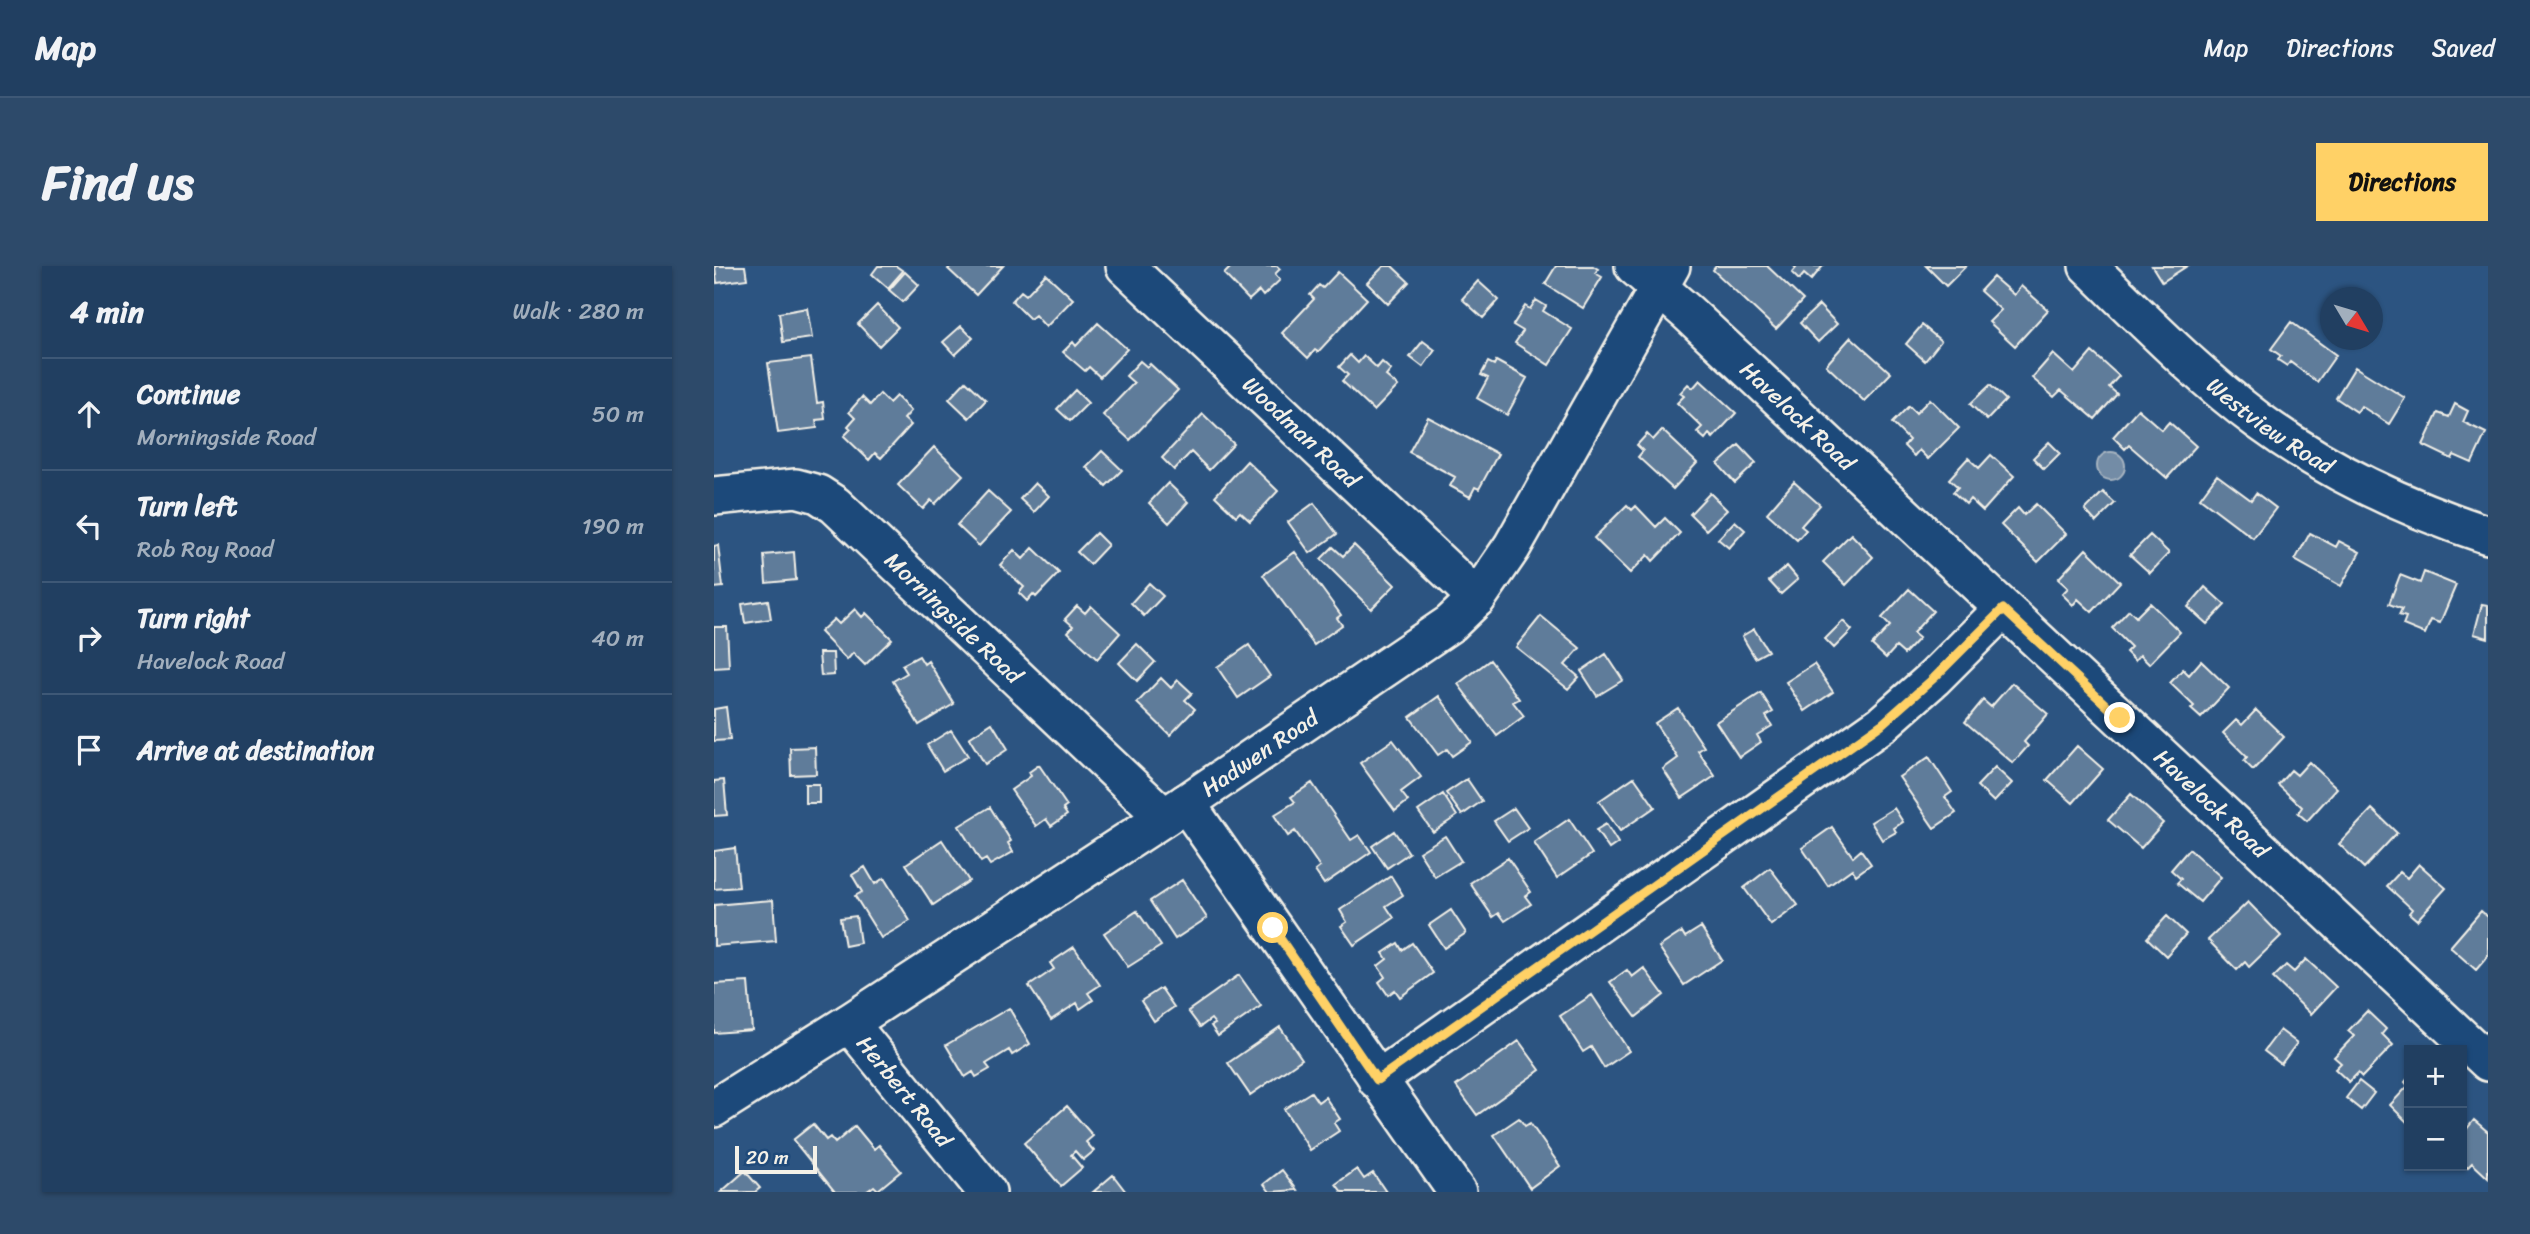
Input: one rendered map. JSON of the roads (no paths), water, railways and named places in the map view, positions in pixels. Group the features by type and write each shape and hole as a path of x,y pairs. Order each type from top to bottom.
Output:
{"street":[{"name":"Woodman Road","path":"1125,266 1477,598"},
{"name":"Westview Road","path":"2088,266 2191,366 2259,421 2312,457 2403,504 2488,535"},
{"name":"Hadwen Road","path":"714,1108 1175,810 1451,622 1477,598 1512,547 1654,273"},
{"name":"Havelock Road","path":"1654,273 1688,313 2488,1062"},
{"name":"Morningside Road","path":"714,496 796,488 818,494 835,505 1175,810 1377,1080 1457,1192"},
{"path":"1377,1080 1882,724 1934,678 2003,609"},
{"name":"Herbert Road","path":"849,1023 987,1192"}],"water":[{"path":"2111,452 2121,456 2125,466 2121,476 2111,480 2101,476 2097,466 2101,456"}]}
